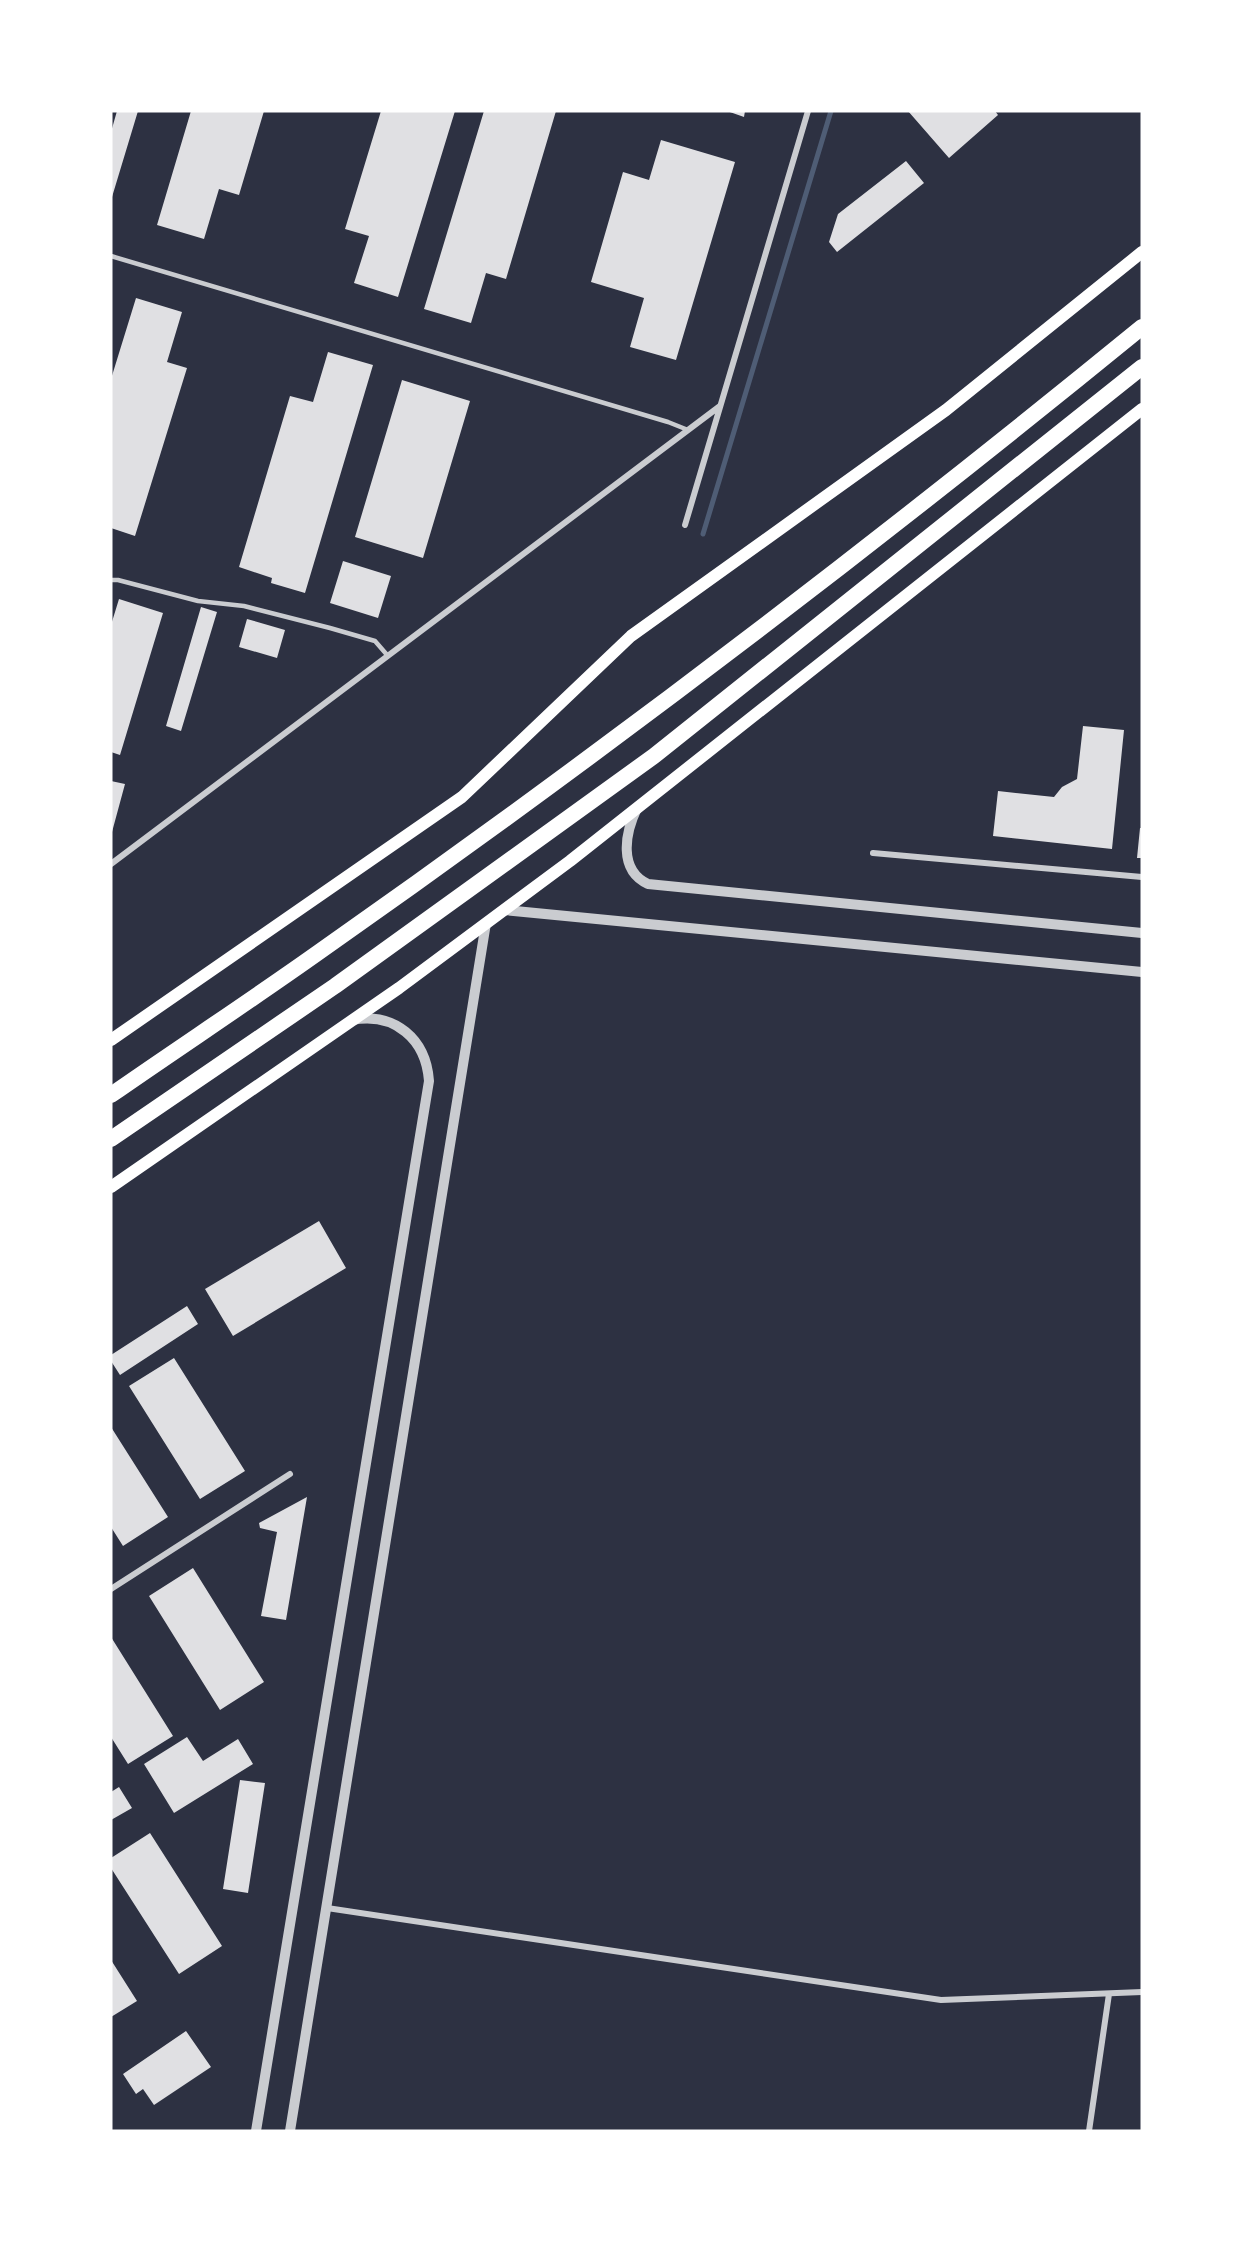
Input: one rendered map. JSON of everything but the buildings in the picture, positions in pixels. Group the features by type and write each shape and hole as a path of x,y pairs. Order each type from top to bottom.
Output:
{"highway":[{"path":"111,1095 319,952 675,693 1011,434 1142,327"},
{"path":"111,1139 335,986 654,756 1142,367"}],"main road":[{"path":"111,1041 462,797 632,636 946,410 1142,252"},
{"path":"111,1187 352,1020 504,910 637,808 1142,409"}],"street":[{"path":"685,525 808,111"},
{"path":"111,864 720,406"},
{"path":"637,808 630,825 627,858 634,875 648,884 1142,933"},
{"path":"873,853 1142,877"},
{"path":"504,910 1142,972"},
{"path":"290,2131 486,923"},
{"path":"255,2131 429,1081 424,1055 412,1037 397,1026 377,1019 352,1020"},
{"path":"111,1589 290,1474"},
{"path":"327,1908 941,2001 1142,1992"},
{"path":"1089,2131 1109,1994"}],"lane":[{"path":"111,256 668,422 688,430"},
{"path":"111,580 118,579 198,601 244,606 330,628 375,641 388,656"}],"waterway":[{"path":"703,534 831,111"}]}
